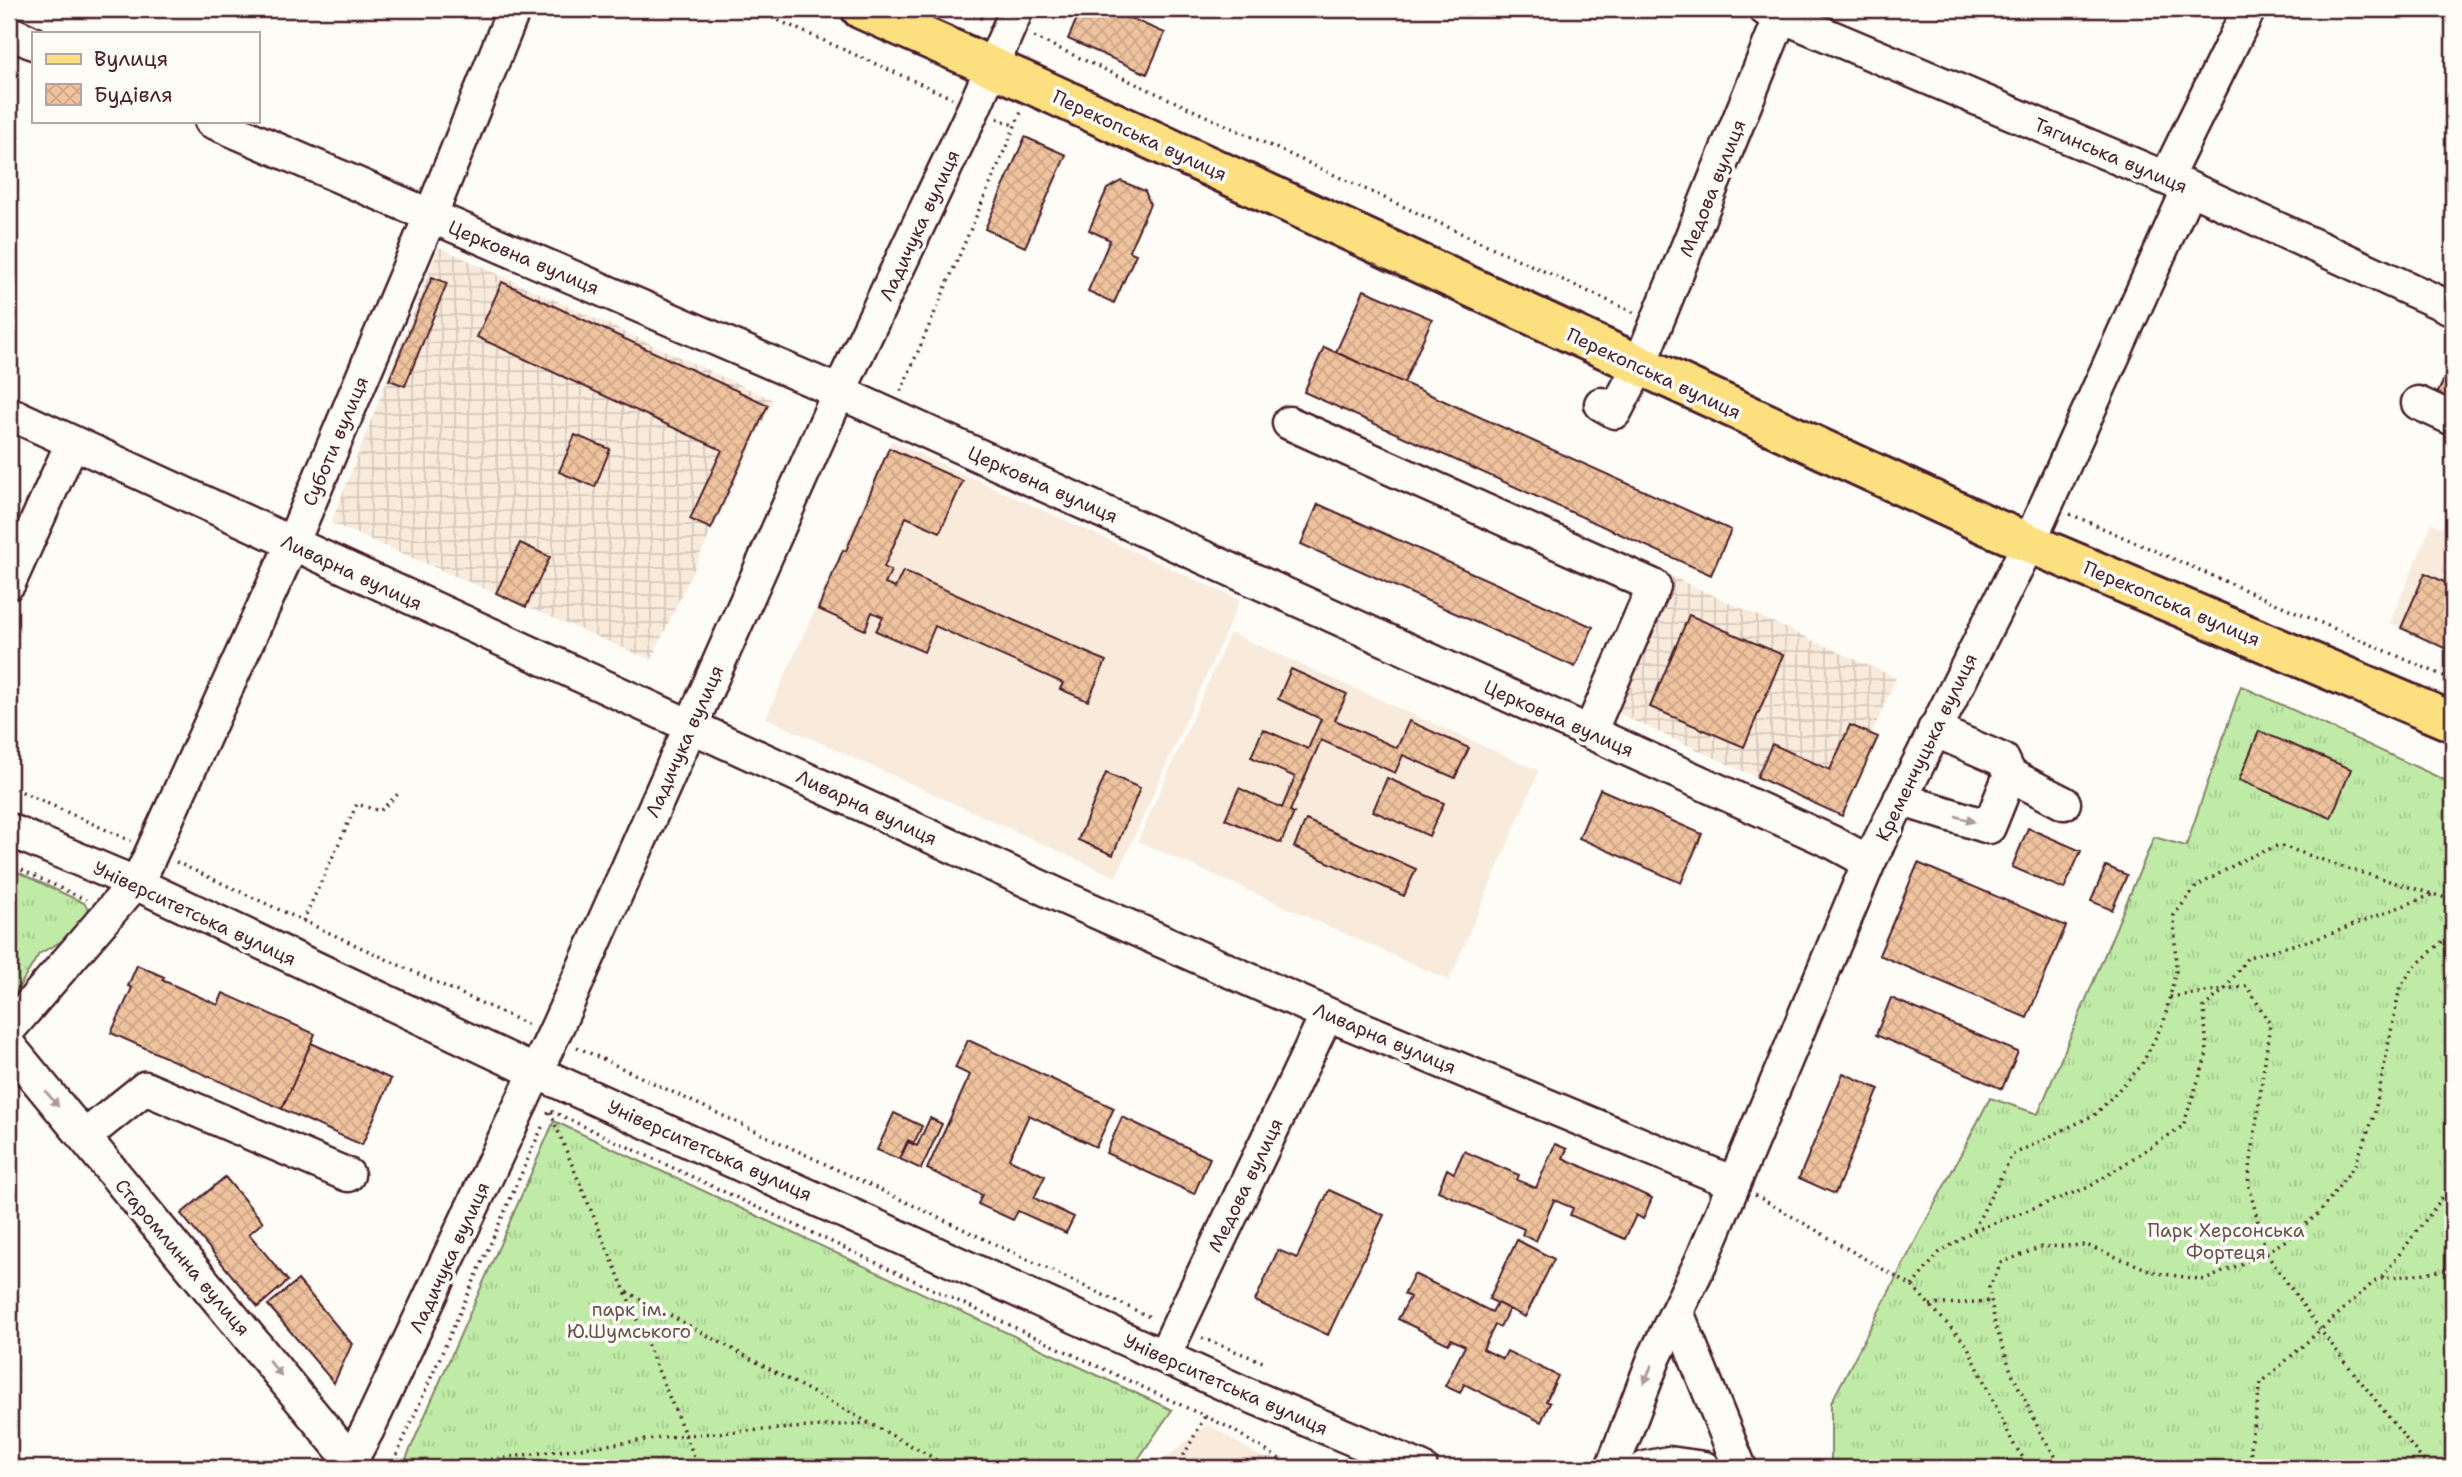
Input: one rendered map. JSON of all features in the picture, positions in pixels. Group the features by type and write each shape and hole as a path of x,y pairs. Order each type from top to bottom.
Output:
{"main road":[{"name":"Перекопська вулиця","path":"861,9 1033,85 1639,366 2029,543 2453,723"}],"street":[{"path":"9,23 15,9"},
{"name":"Суботи вулиця","path":"9,1029 135,883 152,850 292,544 430,217 514,9"},
{"name":"Кременчуцька вулиця","path":"1612,1468 1655,1356 1734,1183 1869,862 2029,543 2249,9"},
{"name":"Тягинська вулиця","path":"1776,11 2177,183 2453,309"},
{"name":"Медова вулиця","path":"1601,404 1615,412 1639,366 1776,11"},
{"name":"Ладичука вулиця","path":"351,1466 536,1072 839,392 974,108 1013,17"},
{"path":"9,32 32,43"},
{"name":"Церковна вулиця","path":"213,122 839,392 1834,843 1869,862"},
{"path":"2418,403 2453,419"},
{"name":"Ливарна вулиця","path":"9,413 1067,899 1327,1014 1734,1183"},
{"path":"1289,424 1654,586 1590,732"},
{"path":"9,583 72,443"},
{"path":"1934,730 2003,760 2010,775 2064,803"},
{"path":"1900,799 1989,827 2010,775"},
{"name":"Університетська вулиця","path":"9,830 135,883 536,1072 1164,1356 1417,1467"},
{"name":"Медова вулиця","path":"1164,1356 1327,1014"},
{"name":"Старомлинна вулиця","path":"9,1046 351,1466"},
{"path":"84,1137 145,1088 348,1175"},
{"path":"1677,1312 1740,1468"},
{"path":"1645,1468 1669,1463 1704,1468"}],"path":[{"path":"753,9 1015,126"},
{"path":"961,9 983,19 1013,17 1052,45 1657,323"},
{"path":"890,415 1052,45"},
{"path":"2045,503 2453,680"},
{"path":"9,786 539,1030"},
{"path":"303,921 357,804 380,811 399,793"},
{"path":"1973,1231 2012,1155 2096,1114 2141,1066 2164,1021 2176,971 2174,915 2196,887 2242,860 2279,845 2453,902"},
{"path":"9,864 92,902 109,913"},
{"path":"1912,1286 1939,1253 1973,1231 2089,1187 2183,1126 2207,1054 2204,1007 2225,989 2248,957 2322,937 2434,894"},
{"path":"2063,1468 2042,1436 2011,1371 1995,1324 1989,1288 2001,1263 2041,1247 2086,1245 2157,1273 2204,1280 2266,1253 2319,1213 2355,1165 2374,1116 2400,987 2414,967 2453,932"},
{"path":"2170,997 2247,986 2270,1024 2248,1183 2266,1253 2321,1331 2429,1468"},
{"path":"572,1045 1151,1318 1264,1362"},
{"path":"549,1111 699,1468"},
{"path":"549,1111 1228,1427 1294,1468"},
{"path":"391,1468 549,1111"},
{"path":"1734,1183 1912,1286 1967,1345 2013,1443 2030,1468"},
{"path":"2381,1279 2453,1184"},
{"path":"2252,1468 2250,1444 2262,1383 2374,1282 2453,1269"},
{"path":"625,1291 934,1458 943,1468"},
{"path":"1930,1305 1991,1301"},
{"path":"1177,1468 1205,1416"},
{"path":"421,1468 685,1435 869,1423"}],"shaded area":[{"path":"439,247 773,400 651,660 331,523"},
{"path":"891,441 1240,600 1116,877 766,718"},
{"path":"2432,523 2453,533 2453,652 2390,623"},
{"path":"1666,574 1896,678 1837,814 1606,708"},
{"path":"1230,633 1539,771 1449,980 1138,841"},
{"path":"1208,1424 1278,1468 1153,1468"}],"green space":[{"name":"Парк Херсонська Фортеця","path":"2241,686 2453,784 2453,1468 1831,1468 1831,1403 1990,1098 2038,1114 2154,837 2186,846"},
{"path":"9,868 84,903 91,912 76,933 39,954 13,997 9,998"},
{"name":"парк ім. Ю.Шумського","path":"554,1121 1172,1410 1132,1468 402,1468"}],"building":[{"path":"1081,9 1109,9 1165,33 1147,74 1068,39"},
{"path":"1025,137 1066,155 1025,247 985,229"},
{"path":"1121,181 1145,191 1150,204 1129,251 1136,254 1114,303 1088,291 1110,240 1089,230 1107,189"},
{"path":"432,277 447,283 405,386 389,380"},
{"path":"502,282 768,405 711,529 690,519 722,450 477,337"},
{"path":"1364,290 1432,319 1404,383 1336,352"},
{"path":"1324,347 1731,530 1711,575 1304,392"},
{"path":"2453,361 2453,405 2436,397"},
{"path":"575,435 610,449 595,487 559,472"},
{"path":"889,448 963,481 940,532 906,517 884,567 891,571 885,584 895,588 903,571 1106,661 1088,701 1060,689 1063,683 935,626 924,652 876,631 883,617 872,612 865,630 818,609 843,550 846,551"},
{"path":"1318,504 1593,627 1575,667 1301,544"},
{"path":"520,543 550,557 526,607 496,593"},
{"path":"2425,573 2453,586 2453,652 2401,628"},
{"path":"1689,615 1783,655 1744,747 1650,707"},
{"path":"1291,669 1347,694 1335,720 1397,748 1409,721 1469,748 1455,778 1403,755 1395,773 1321,740 1290,811 1294,813 1281,843 1225,819 1239,788 1282,808 1295,777 1251,757 1263,729 1308,749 1321,719 1278,699"},
{"path":"1850,725 1878,737 1842,816 1757,777 1772,744 1830,770"},
{"path":"2259,731 2351,769 2331,818 2239,780"},
{"path":"1106,773 1140,788 1113,855 1078,840"},
{"path":"1387,778 1444,803 1429,836 1373,811"},
{"path":"1600,789 1702,834 1681,883 1579,838"},
{"path":"1306,820 1416,869 1404,896 1294,847"},
{"path":"2028,828 2081,851 2064,889 2012,867"},
{"path":"1918,863 2066,926 2027,1018 1879,955"},
{"path":"2106,866 2127,875 2112,910 2091,901"},
{"path":"137,965 164,977 162,980 218,1005 223,993 315,1034 282,1109 111,1033 132,988 128,986"},
{"path":"1891,998 2018,1052 2002,1089 1876,1035"},
{"path":"968,1040 1114,1108 1096,1147 1029,1115 1009,1159 1045,1176 1034,1198 1074,1217 1066,1233 1018,1211 1013,1220 978,1204 982,1195 927,1169 970,1075 955,1068"},
{"path":"311,1043 391,1079 362,1145 282,1109"},
{"path":"1843,1073 1879,1089 1835,1194 1799,1178"},
{"path":"894,1113 922,1126 914,1143 908,1140 899,1159 877,1150"},
{"path":"1122,1117 1210,1158 1194,1194 1106,1153"},
{"path":"930,1118 942,1124 921,1169 900,1159 908,1142 917,1146"},
{"path":"1555,1144 1567,1149 1563,1158 1652,1198 1643,1219 1636,1215 1625,1239 1570,1215 1573,1208 1554,1200 1536,1241 1522,1235 1524,1229 1438,1191 1447,1169 1454,1173 1464,1151 1519,1175 1517,1180 1536,1188"},
{"path":"225,1177 263,1222 249,1234 288,1281 258,1307 181,1214"},
{"path":"1329,1190 1384,1215 1328,1335 1255,1301 1278,1250 1297,1258"},
{"path":"1517,1240 1554,1259 1525,1317 1489,1299"},
{"path":"1414,1274 1492,1312 1497,1303 1509,1309 1500,1327 1495,1325 1483,1349 1503,1359 1507,1351 1558,1376 1546,1401 1550,1403 1541,1422 1464,1384 1460,1393 1445,1386 1465,1346 1451,1339 1448,1344 1398,1319 1410,1297 1404,1294"},
{"path":"298,1280 352,1344 334,1383 268,1305"}]}
